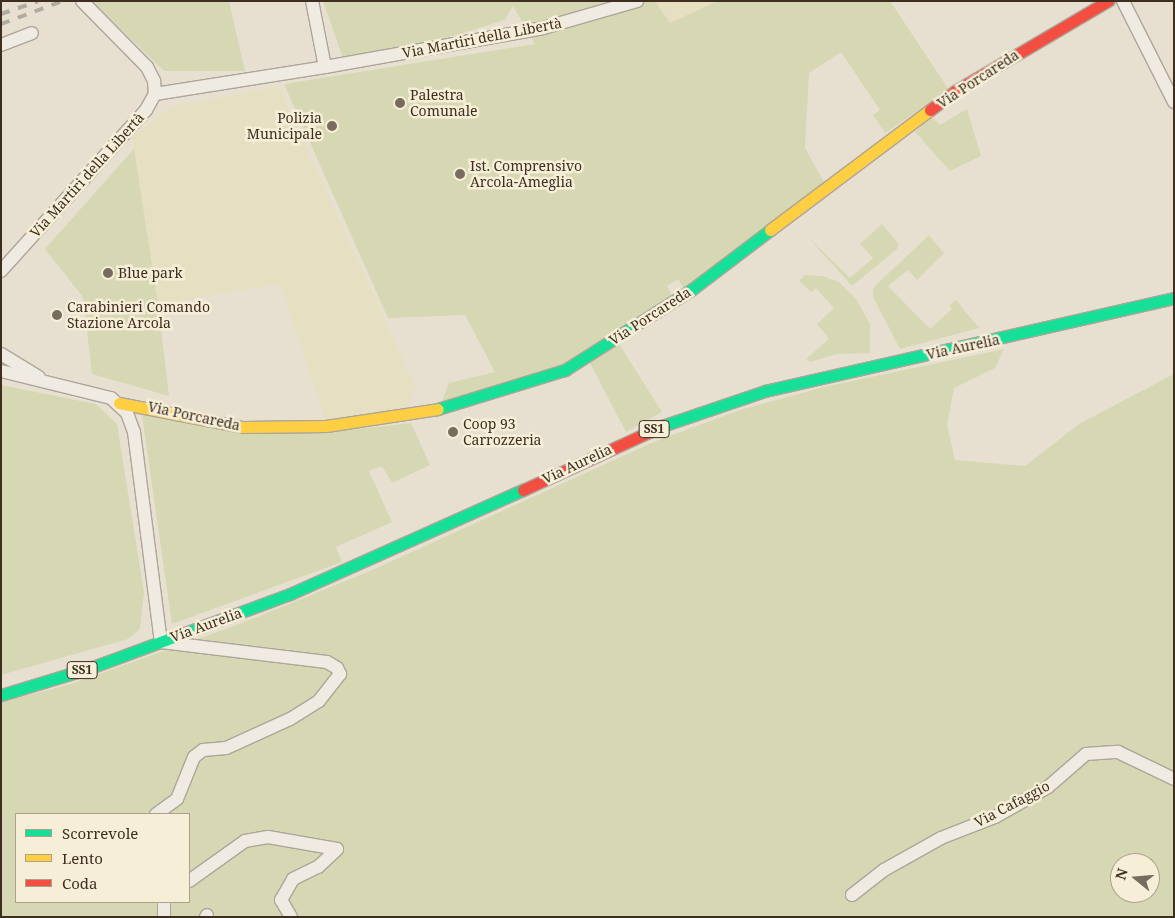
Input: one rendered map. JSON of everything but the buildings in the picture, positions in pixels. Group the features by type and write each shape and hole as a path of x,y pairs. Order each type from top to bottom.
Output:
{"main road":[{"name":"Via Porcareda","path":"119,403 242,428 326,426 432,411 565,370 691,290 955,91 1108,1"},
{"name":"Via Aurelia","path":"1,695 90,668 290,594 415,541 643,434 700,411 765,391 1174,298"}],"street":[{"path":"82,1 147,67 154,81 154,94"},
{"path":"312,1 325,67"},
{"name":"Via Martiri della Libertà","path":"1,271 146,110 154,94 325,67 543,28 637,1"},
{"path":"1123,1 1174,102"},
{"path":"1,45 32,33"},
{"path":"1,354 50,382"},
{"path":"1,371 50,382"},
{"name":"Via Porcareda","path":"50,382 119,403 127,413 134,432 161,642"},
{"path":"157,813 177,799 194,757 203,750 226,748 290,719 319,701 340,674 337,668 327,662 161,642"},
{"name":"Via Cafaggio","path":"852,895 884,870 941,838 995,817 1048,787 1086,754 1118,752 1174,780"},
{"path":"190,880 244,840 268,837 337,849 318,867 293,879 281,900 291,917"},
{"path":"163,903 164,917"}],"shaded area":[{"path":"655,1 718,1 670,23"},
{"path":"279,87 416,388 405,409 325,421 280,284 158,304 132,138 163,112 179,105"}],"green space":[{"path":"92,1 229,1 245,71 164,71"},
{"path":"323,1 655,1 670,23 718,1 890,1 949,90 885,133 873,115 880,110 841,52 809,73 805,148 825,184 684,289 678,279 667,286 673,297 563,367 441,404 449,383 495,372 465,315 388,318 284,84 535,44 513,6 505,20 457,35 343,58"},
{"path":"967,109 981,156 950,171 915,132 932,117 940,125"},
{"name":"Blue park","path":"134,149 158,304 169,396 92,374 83,297 45,249"},
{"path":"882,224 898,243 898,248 852,286 807,236 850,278 873,258 860,244"},
{"path":"929,235 944,253 917,280 908,270 888,286 930,329 952,309 949,306 956,300 979,328 900,349 873,297 873,288"},
{"path":"805,275 822,276 839,282 856,299 870,324 870,353 837,354 810,362 806,359 829,339 817,324 834,308 816,288 811,292 799,281"},
{"path":"619,344 662,412 626,432 590,363"},
{"path":"1004,349 995,368 954,388 947,425 955,460 1025,466 1079,424 1174,374 1174,917 1,917 1,702 71,684 242,623 370,571 656,441 740,410 824,387"},
{"path":"1,385 96,404 117,424 144,592 140,629 128,639 1,675"},
{"path":"142,415 350,430 411,423 430,465 392,483 382,466 369,471 392,522 336,547 342,562 172,624"}],"railway":[{"path":"1,14 38,1"},
{"path":"1,24 63,1"}],"traffic: fast":[{"path":"438,409 565,370 691,290 770,230"},
{"path":"662,426 765,391 1174,298"},
{"path":"1,695 90,668 290,594 523,490"}],"traffic: slow":[{"path":"770,230 930,110"},
{"path":"119,403 242,427 326,426 438,409"}],"traffic: jam":[{"path":"930,110 955,91 1108,1"},
{"path":"523,490 662,426"}],"place":[{"name":"Palestra Comunale","path":"400,103"},
{"name":"Polizia Municipale","path":"332,126"},
{"name":"Ist. Comprensivo Arcola-Ameglia","path":"460,174"},
{"name":"Blue park","path":"108,273"},
{"name":"Carabinieri Comando Stazione Arcola","path":"57,315"},
{"name":"Coop 93 Carrozzeria","path":"453,432"}]}
